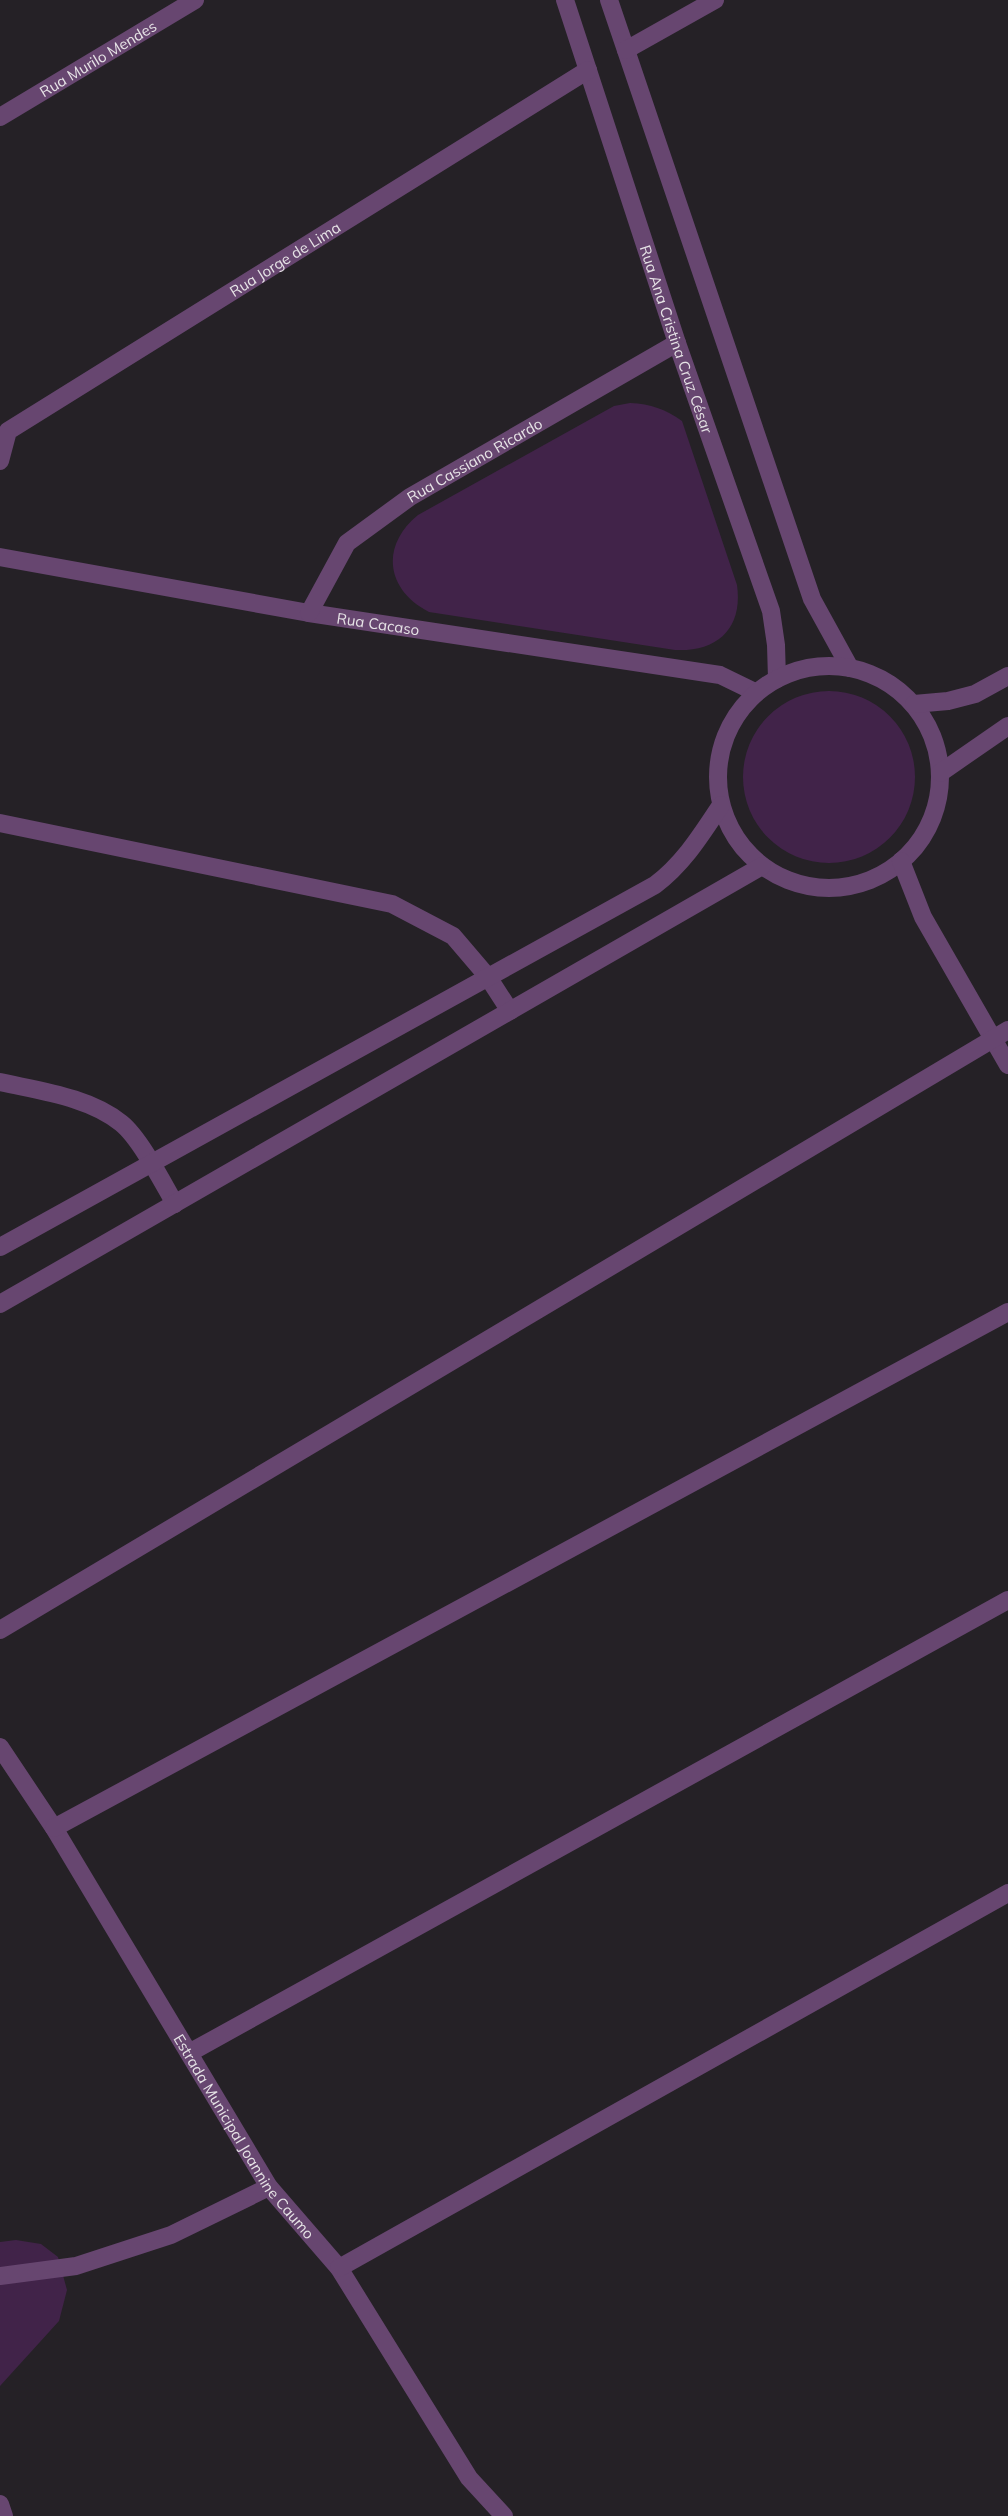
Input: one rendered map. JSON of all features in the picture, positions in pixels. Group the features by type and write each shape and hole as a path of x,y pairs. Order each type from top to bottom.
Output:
{"street":[{"name":"Rua Murilo Mendes","path":"0,117 195,0"},
{"name":"Rua Ana Cristina Cruz César","path":"565,0 677,343 771,611 776,645 777,679"},
{"path":"609,0 812,599 850,668"},
{"path":"626,50 715,0"},
{"name":"Rua Jorge de Lima","path":"0,461 4,432 588,70"},
{"name":"Rua Cassiano Ricardo","path":"309,613 347,543 410,497 677,343"},
{"name":"Rua Cacaso","path":"0,557 309,613 720,675 755,692"},
{"path":"825,666 850,668 874,675 896,688 914,704 937,748 940,773 938,798 931,821 919,843 901,861 880,875 858,884 833,888 808,886 762,866 744,849 730,829 721,806 717,781 719,756 727,733 755,692 800,669 825,666"},
{"path":"914,704 948,701 975,694 1008,676"},
{"path":"940,773 1008,726"},
{"path":"0,1247 664,878 691,850 721,806"},
{"path":"0,823 392,904 453,936 489,977 510,1011"},
{"path":"901,861 923,917 1000,1034 1008,1065"},
{"path":"0,1304 762,866"},
{"path":"0,1630 1000,1034"},
{"path":"0,1082 77,1099 122,1124 152,1164 175,1204"},
{"path":"54,1828 1008,1312"},
{"path":"189,2053 1008,1600"},
{"name":"Estrada Municipal Joannine Caumo","path":"0,1747 54,1828 269,2187 339,2268 469,2478 504,2516"},
{"path":"339,2268 1008,1893"},
{"path":"0,2276 76,2266 171,2235 269,2187"},
{"path":"0,2504 4,2516"}],"shaded area":[{"path":"630,403 658,408 682,421 737,585 736,614 731,625 715,642 690,650 675,650 429,612 404,592 393,567 393,554 406,527 418,515 614,406"},
{"path":"829,691 862,698 890,716 908,744 915,777 908,810 890,838 862,856 829,863 796,856 768,838 750,810 743,777 750,744 768,716 796,698"},
{"path":"16,2240 41,2244 58,2257 67,2290 59,2321 0,2386 0,2242"}]}
